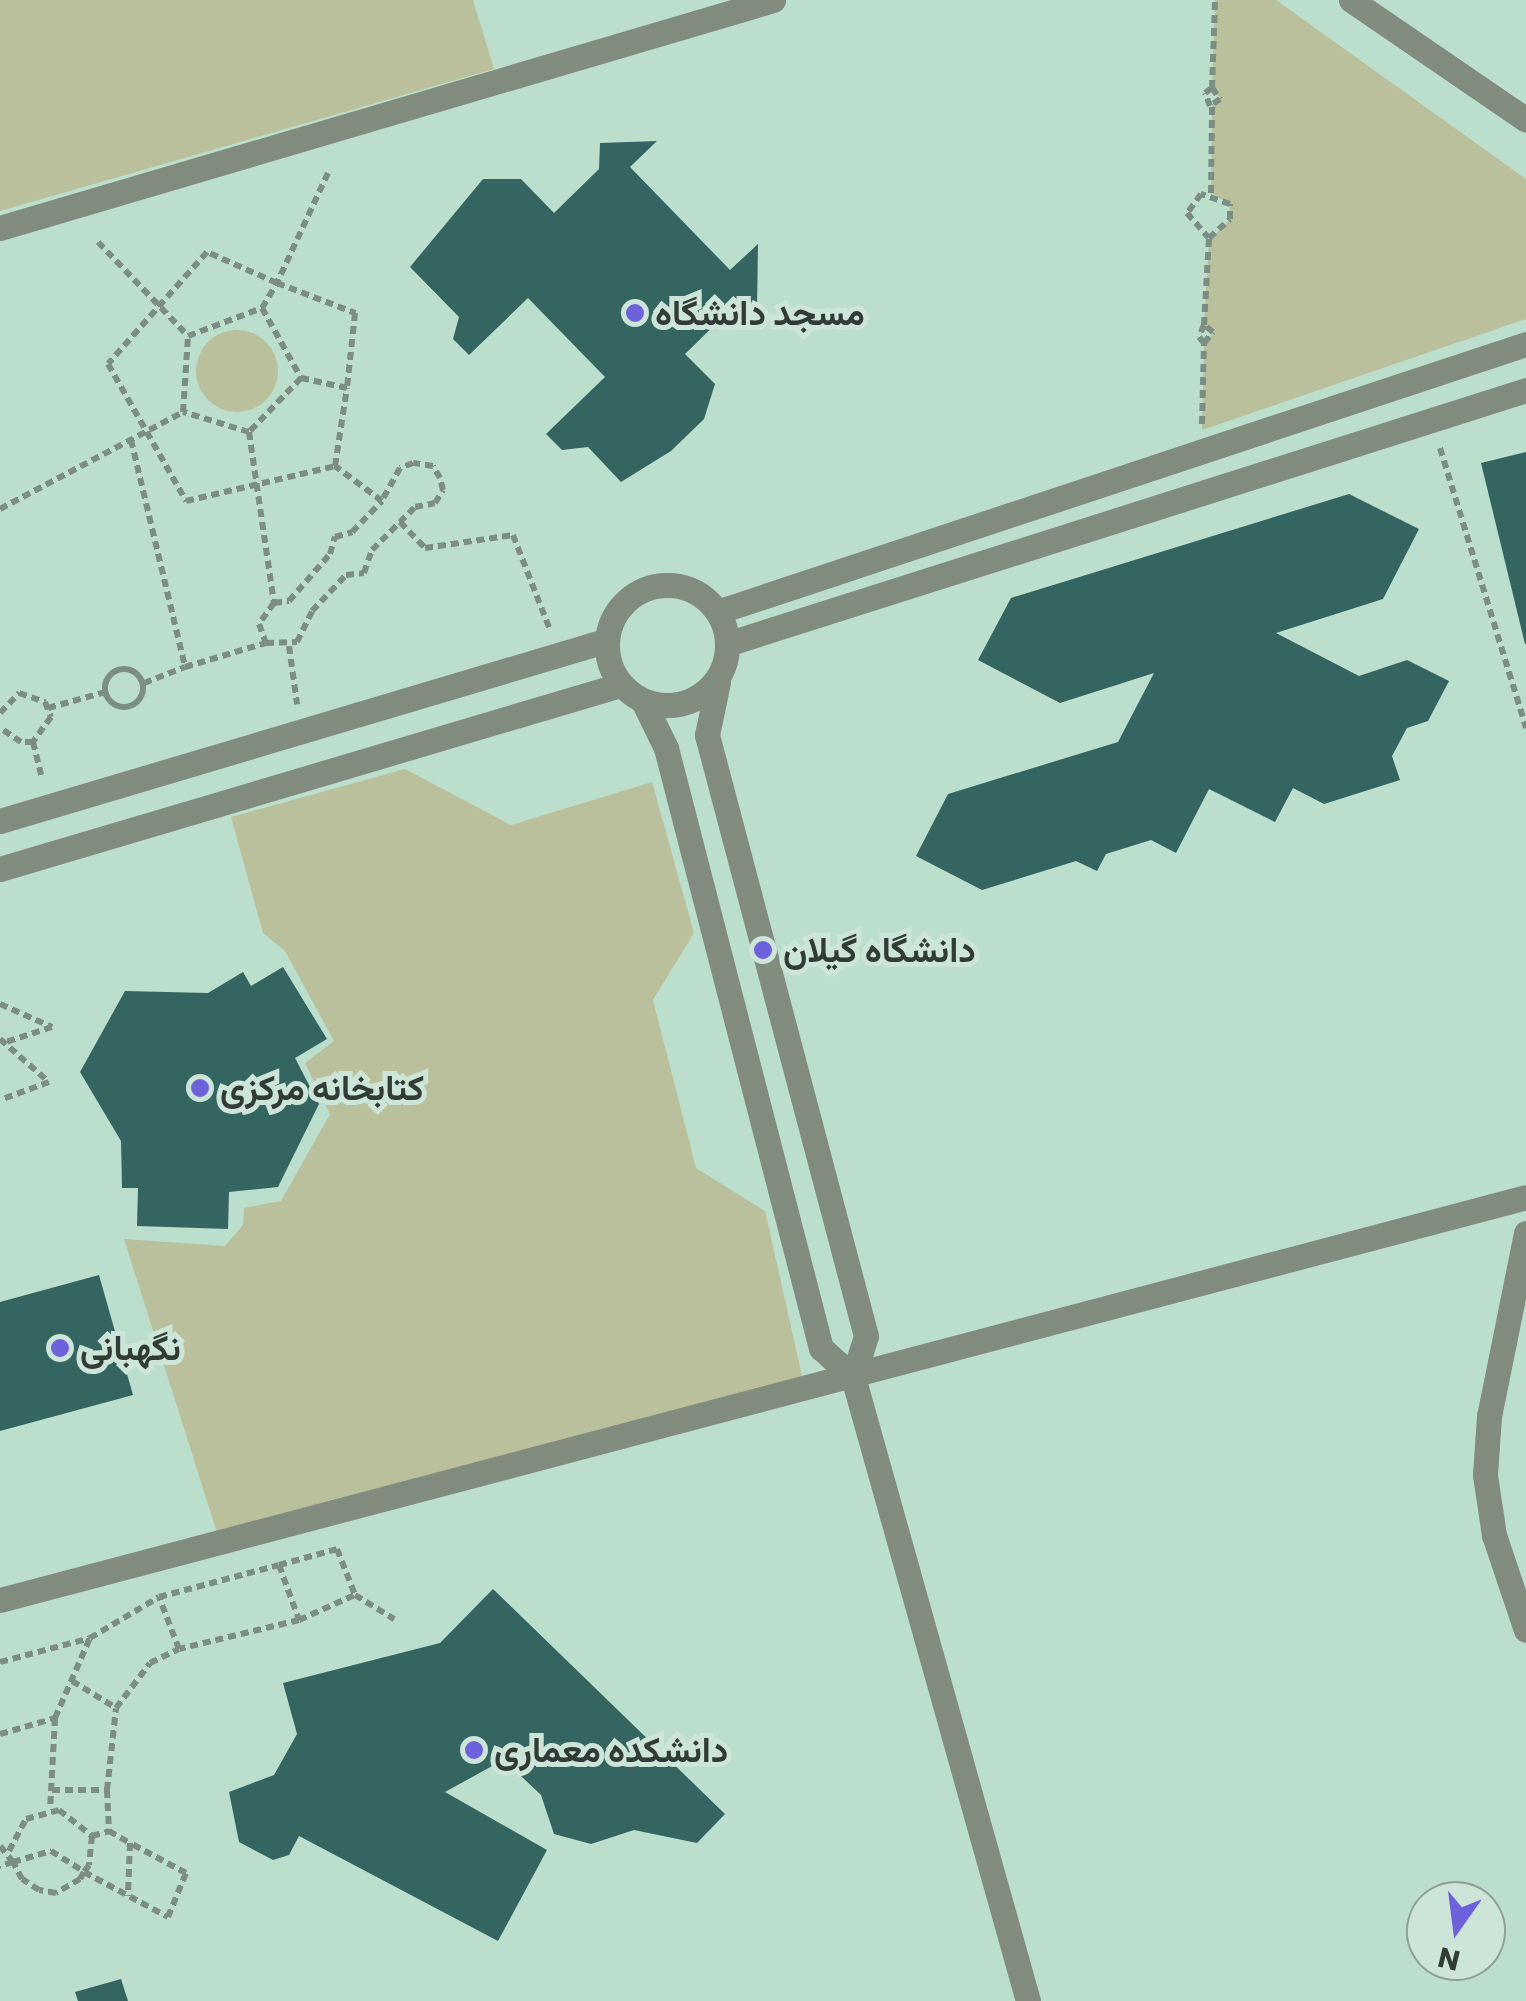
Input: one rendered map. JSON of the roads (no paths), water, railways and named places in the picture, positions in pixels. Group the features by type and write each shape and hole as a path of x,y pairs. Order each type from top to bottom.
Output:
{"lane":[{"path":"0,228 774,0"},
{"path":"1351,0 1526,120"},
{"path":"720,612 1526,344"},
{"path":"730,643 1526,390"},
{"path":"853,1376 866,1336 707,735 730,643 720,612 700,592 667,583 635,592 616,612 605,641 620,685 644,703 666,748 821,1348 853,1376 1028,2001"},
{"path":"0,820 605,641"},
{"path":"644,703 684,704 718,682"},
{"path":"0,869 620,685"},
{"path":"43,808 60,852"},
{"path":"0,1600 1526,1197"},
{"path":"1526,1232 1489,1416 1485,1476 1494,1535 1526,1630"}],"place":[{"name":"مسجد دانشگاه","path":"635,313"},
{"name":"دانشگاه گیلان","path":"763,950"},
{"name":"کتابخانه مرکزی","path":"200,1088"},
{"name":"نگهبانی","path":"60,1348"},
{"name":"دانشکده معماری","path":"474,1750"}]}
